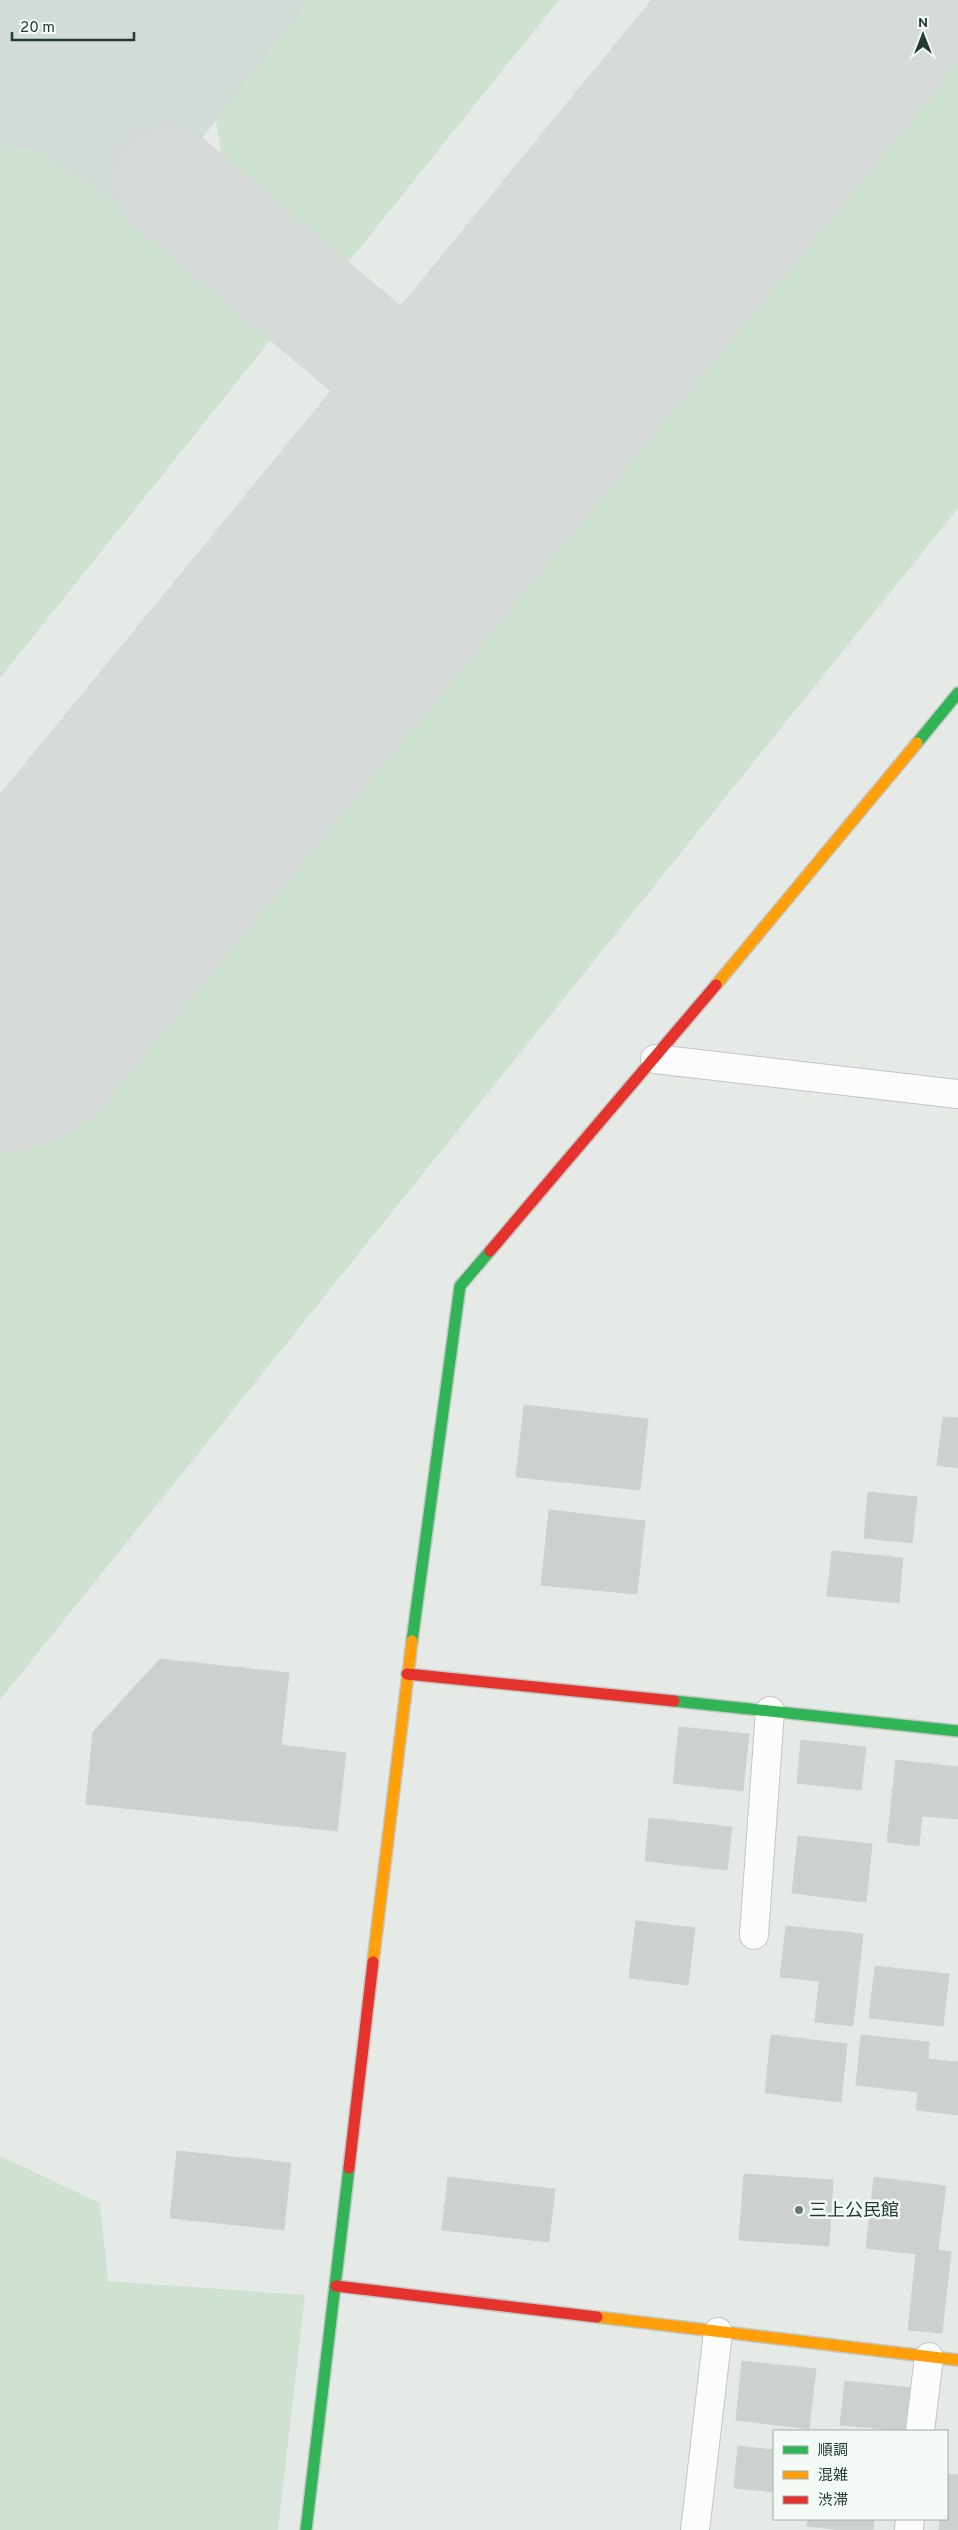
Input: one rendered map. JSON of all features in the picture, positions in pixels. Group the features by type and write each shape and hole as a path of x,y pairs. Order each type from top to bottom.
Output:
{"street":[{"path":"306,2530 407,1674 460,1286 655,1058 958,693"},
{"path":"655,1058 958,1094"},
{"path":"407,1674 958,1731"},
{"path":"754,1935 770,1711"},
{"path":"336,2286 958,2360"},
{"path":"696,2530 718,2332"},
{"path":"920,2430 929,2357"}],"shaded area":[{"path":"0,0 311,0 139,218 36,151 0,146"}],"green space":[{"path":"311,0 559,0 343,269 222,160 216,120"},
{"path":"921,0 958,0 958,508 0,1700 0,1117 61,1043 112,1082 926,82 892,37"},
{"path":"0,146 36,151 139,218 281,327 0,678"},
{"path":"0,2156 100,2203 108,2281 305,2295 278,2530 0,2530"}],"building":[{"path":"524,1405 648,1419 640,1490 516,1477"},
{"path":"943,1417 958,1418 958,1468 937,1465"},
{"path":"868,1492 917,1497 912,1543 864,1538"},
{"path":"549,1510 645,1521 637,1594 541,1585"},
{"path":"832,1551 903,1558 899,1603 827,1596"},
{"path":"160,1659 289,1673 281,1745 346,1753 337,1831 86,1804 93,1732"},
{"path":"679,1727 749,1734 743,1791 673,1783"},
{"path":"801,1740 866,1747 861,1790 797,1783"},
{"path":"896,1760 958,1767 958,1819 922,1816 919,1846 887,1842"},
{"path":"649,1818 732,1827 727,1870 645,1861"},
{"path":"798,1836 872,1844 866,1902 792,1893"},
{"path":"636,1921 695,1928 688,1985 629,1978"},
{"path":"786,1926 863,1934 853,2026 815,2022 819,1981 780,1977"},
{"path":"875,1966 949,1974 943,2026 869,2018"},
{"path":"771,2035 847,2044 841,2102 765,2093"},
{"path":"861,2035 929,2042 928,2059 958,2062 958,2115 916,2110 918,2092 856,2085"},
{"path":"177,2151 291,2163 284,2230 170,2218"},
{"path":"744,2174 833,2180 829,2246 739,2240"},
{"path":"448,2177 555,2189 549,2242 442,2230"},
{"path":"874,2177 946,2186 938,2250 951,2252 942,2333 908,2330 916,2254 866,2248"},
{"path":"742,2361 816,2369 809,2429 736,2420"},
{"path":"845,2381 912,2388 907,2430 840,2425"},
{"path":"738,2446 773,2450 773,2492 734,2488"},
{"path":"948,2474 958,2475 958,2530 939,2530 940,2520 948,2520"},
{"path":"808,2520 874,2520 873,2530 840,2530 807,2526"}],"taxiway":[{"path":"168,181 471,438"}],"runway":[{"path":"0,1013 831,0"}],"traffic: fast":[{"path":"917,743 958,693"},
{"path":"412,1641 460,1286 490,1251"},
{"path":"674,1701 958,1731"},
{"path":"306,2530 349,2168"}],"traffic: slow":[{"path":"716,985 917,743"},
{"path":"373,1962 412,1641"},
{"path":"597,2317 958,2360"}],"traffic: jam":[{"path":"490,1251 716,985"},
{"path":"407,1674 674,1701"},
{"path":"349,2168 373,1962"},
{"path":"336,2286 597,2317"}],"place":[{"name":"三上公民館","path":"799,2210"}]}
